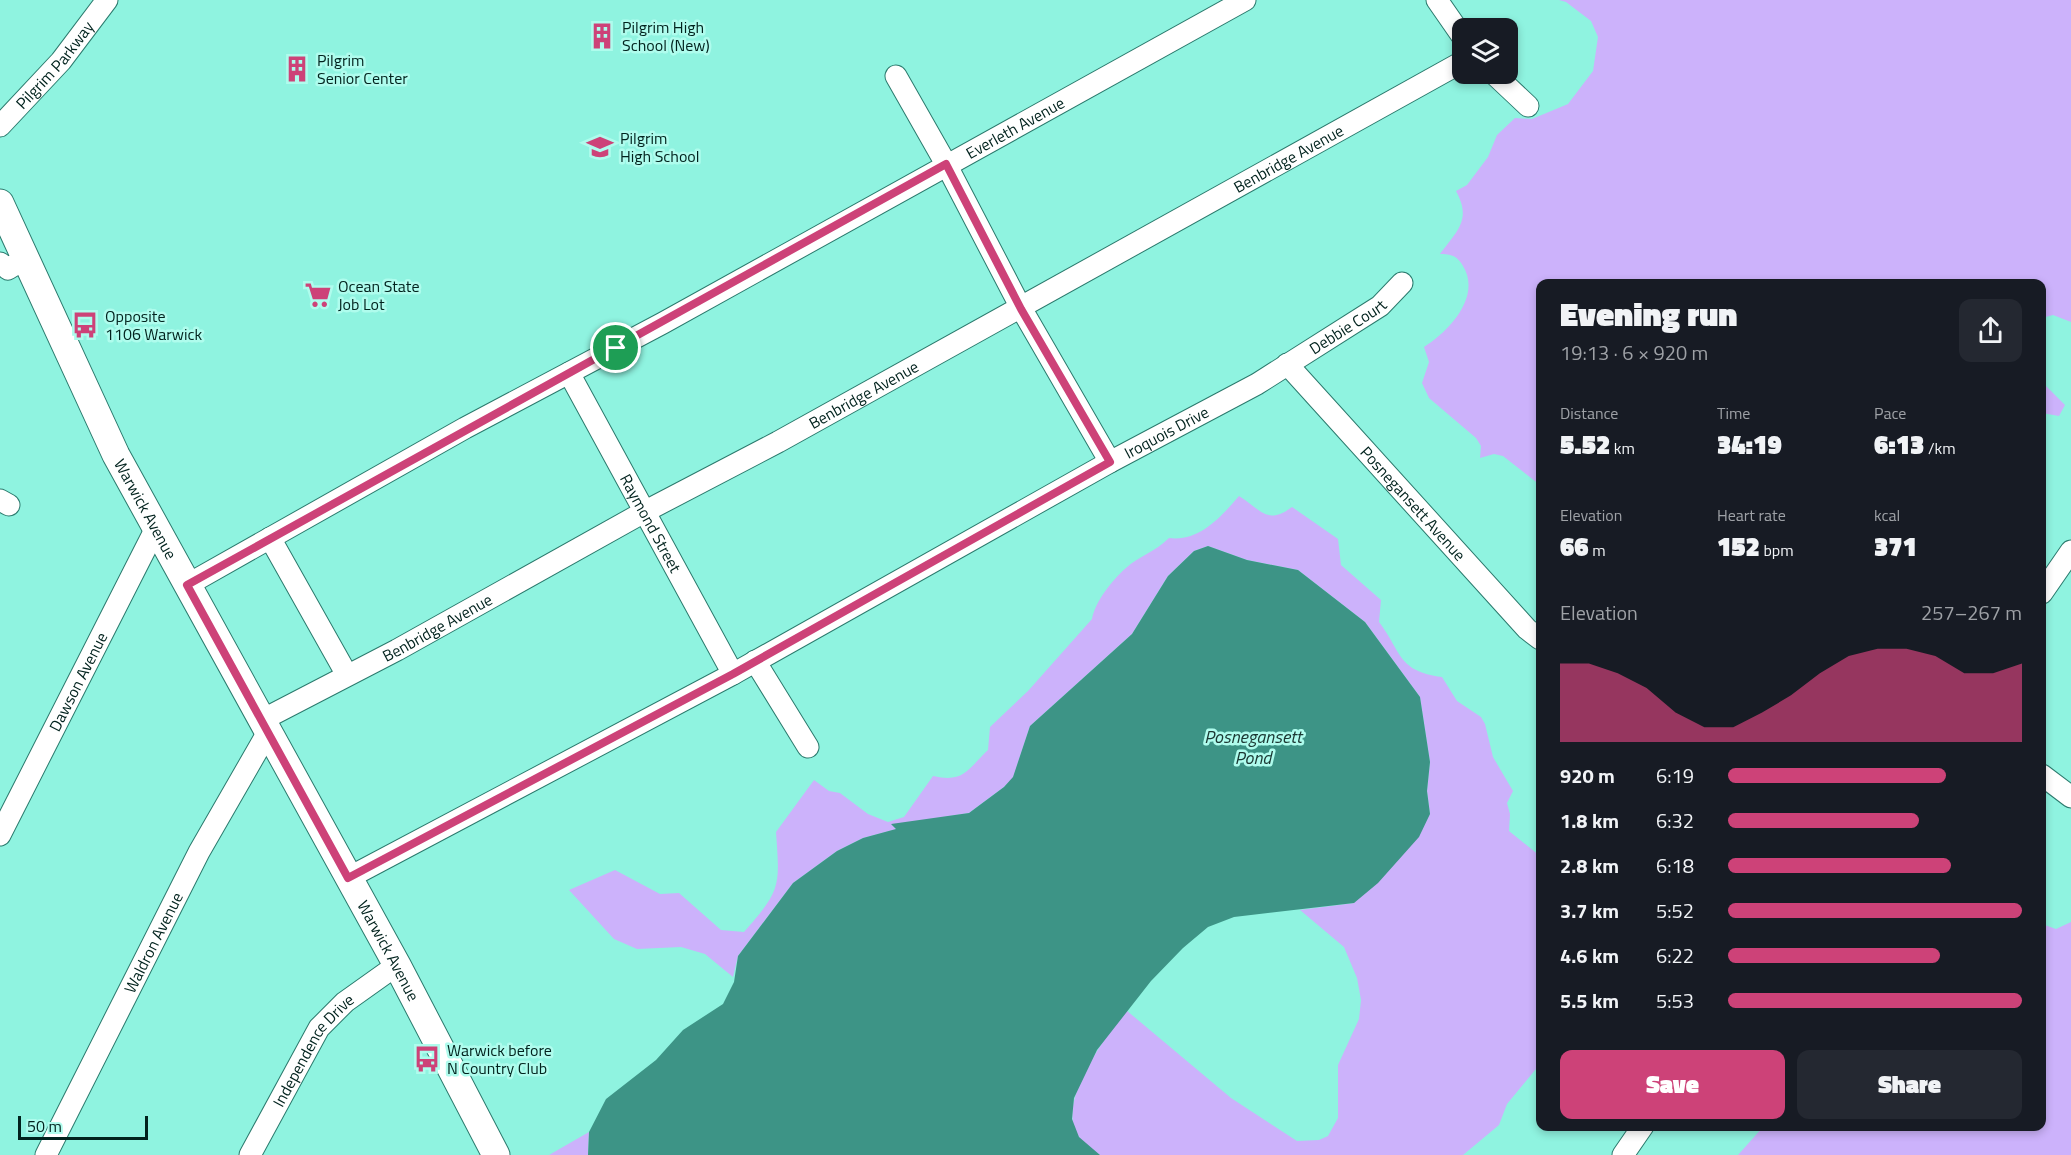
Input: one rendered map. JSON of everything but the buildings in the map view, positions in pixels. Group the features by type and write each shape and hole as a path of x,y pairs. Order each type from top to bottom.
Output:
{"main road":[{"name":"Warwick Avenue","path":"0,203 9,266 116,455 397,965 490,1152"}],"street":[{"name":"Pilgrim Parkway","path":"0,126 61,61 107,0"},
{"name":"Everleth Avenue","path":"187,585 1245,0"},
{"path":"1437,0 1452,22"},
{"name":"Benbridge Avenue","path":"265,726 347,675 1021,309 1452,68"},
{"path":"896,76 946,164 1021,309 1110,462"},
{"path":"1505,84 1528,106"},
{"name":"Debbie Court","path":"1287,364 1380,306 1402,283"},
{"name":"Iroquois Drive","path":"348,878 733,674 1110,462 1257,384 1287,364"},
{"name":"Posnegansett Avenue","path":"1287,364 1527,629 1536,636"},
{"name":"Raymond Street","path":"569,373 733,674"},
{"name":"Dawson Avenue","path":"0,835 156,528"},
{"path":"270,538 347,675"},
{"path":"2046,587 2071,551"},
{"path":"755,661 808,747"},
{"name":"Waldron Avenue","path":"46,1155 265,726"},
{"path":"2046,778 2071,797"},
{"name":"Independence Drive","path":"250,1155 319,1028 345,1002 397,965"},
{"path":"1623,1155 1640,1131"}],"shaded area":[{"path":"1559,0 2071,0 2071,322 2053,315 2046,317 2046,279 1536,279 1536,482 1503,456 1494,454 1480,458 1481,446 1476,438 1429,398 1422,383 1429,362 1424,347 1452,323 1460,312 1468,290 1468,278 1461,263 1454,256 1440,254 1457,232 1462,218 1461,201 1456,191 1467,185 1488,157 1497,135 1515,118 1532,119 1568,104 1593,71 1598,37 1591,21 1566,2"},
{"path":"2046,386 2065,405 2059,416 2046,414"},
{"path":"1239,496 1265,514 1277,515 1292,507 1338,539 1341,565 1381,600 1379,622 1402,659 1416,670 1442,677 1457,701 1481,717 1485,724 1493,757 1513,791 1507,803 1510,814 1509,831 1536,853 1536,1069 1507,1104 1499,1125 1463,1155 1100,1155 1081,1140 1073,1123 1073,1107 1086,1071 1126,1010 1231,1098 1297,1141 1319,1140 1328,1136 1338,1118 1338,1065 1359,1019 1361,1000 1357,978 1344,947 1300,910 1354,903 1430,814 1427,791 1430,762 1420,697 1365,622 1298,570 1247,560 1208,546 1194,551 1168,576 1132,634 1030,726 1013,778 1004,787 969,813 892,825 897,829 863,838 837,851 793,883 738,956 733,977 705,954 681,947 637,949 614,939 569,890 615,870 660,894 679,893 721,930 744,932 765,906 775,887 778,865 776,832 814,780 829,791 840,793 868,814 888,822 904,817 933,776 952,778 958,776 970,769 988,750 990,727 1028,691 1092,619 1100,599 1121,573 1169,538 1180,538 1200,532 1225,512"},
{"path":"2071,922 2071,1155 1738,1155 1759,1131 2046,1131 2046,925 2056,929"},
{"path":"589,1132 588,1155 549,1155"}],"water":[{"name":"Posnegansett Pond","path":"1208,546 1247,560 1298,570 1365,622 1420,697 1430,762 1427,791 1430,814 1419,837 1378,883 1354,903 1234,917 1208,927 1183,948 1151,981 1097,1050 1074,1098 1072,1119 1079,1137 1100,1155 588,1155 589,1132 606,1099 656,1060 683,1030 723,1004 734,982 738,956 793,883 837,851 863,838 896,829 891,824 969,813 1004,787 1013,777 1030,726 1132,634 1168,576 1194,551"}],"place":[{"name":"Pilgrim High School (New)","path":"602,36"},
{"name":"Pilgrim Senior Center","path":"297,69"},
{"name":"Pilgrim High School","path":"600,147"},
{"name":"Ocean State Job Lot","path":"318,295"},
{"name":"Opposite 1106 Warwick","path":"85,325"},
{"name":"Warwick before N Country Club","path":"427,1059"}],"route":[{"path":"946,164 1021,309 1110,462 733,674 348,878 187,585 465,428 616,348 946,164"}]}
